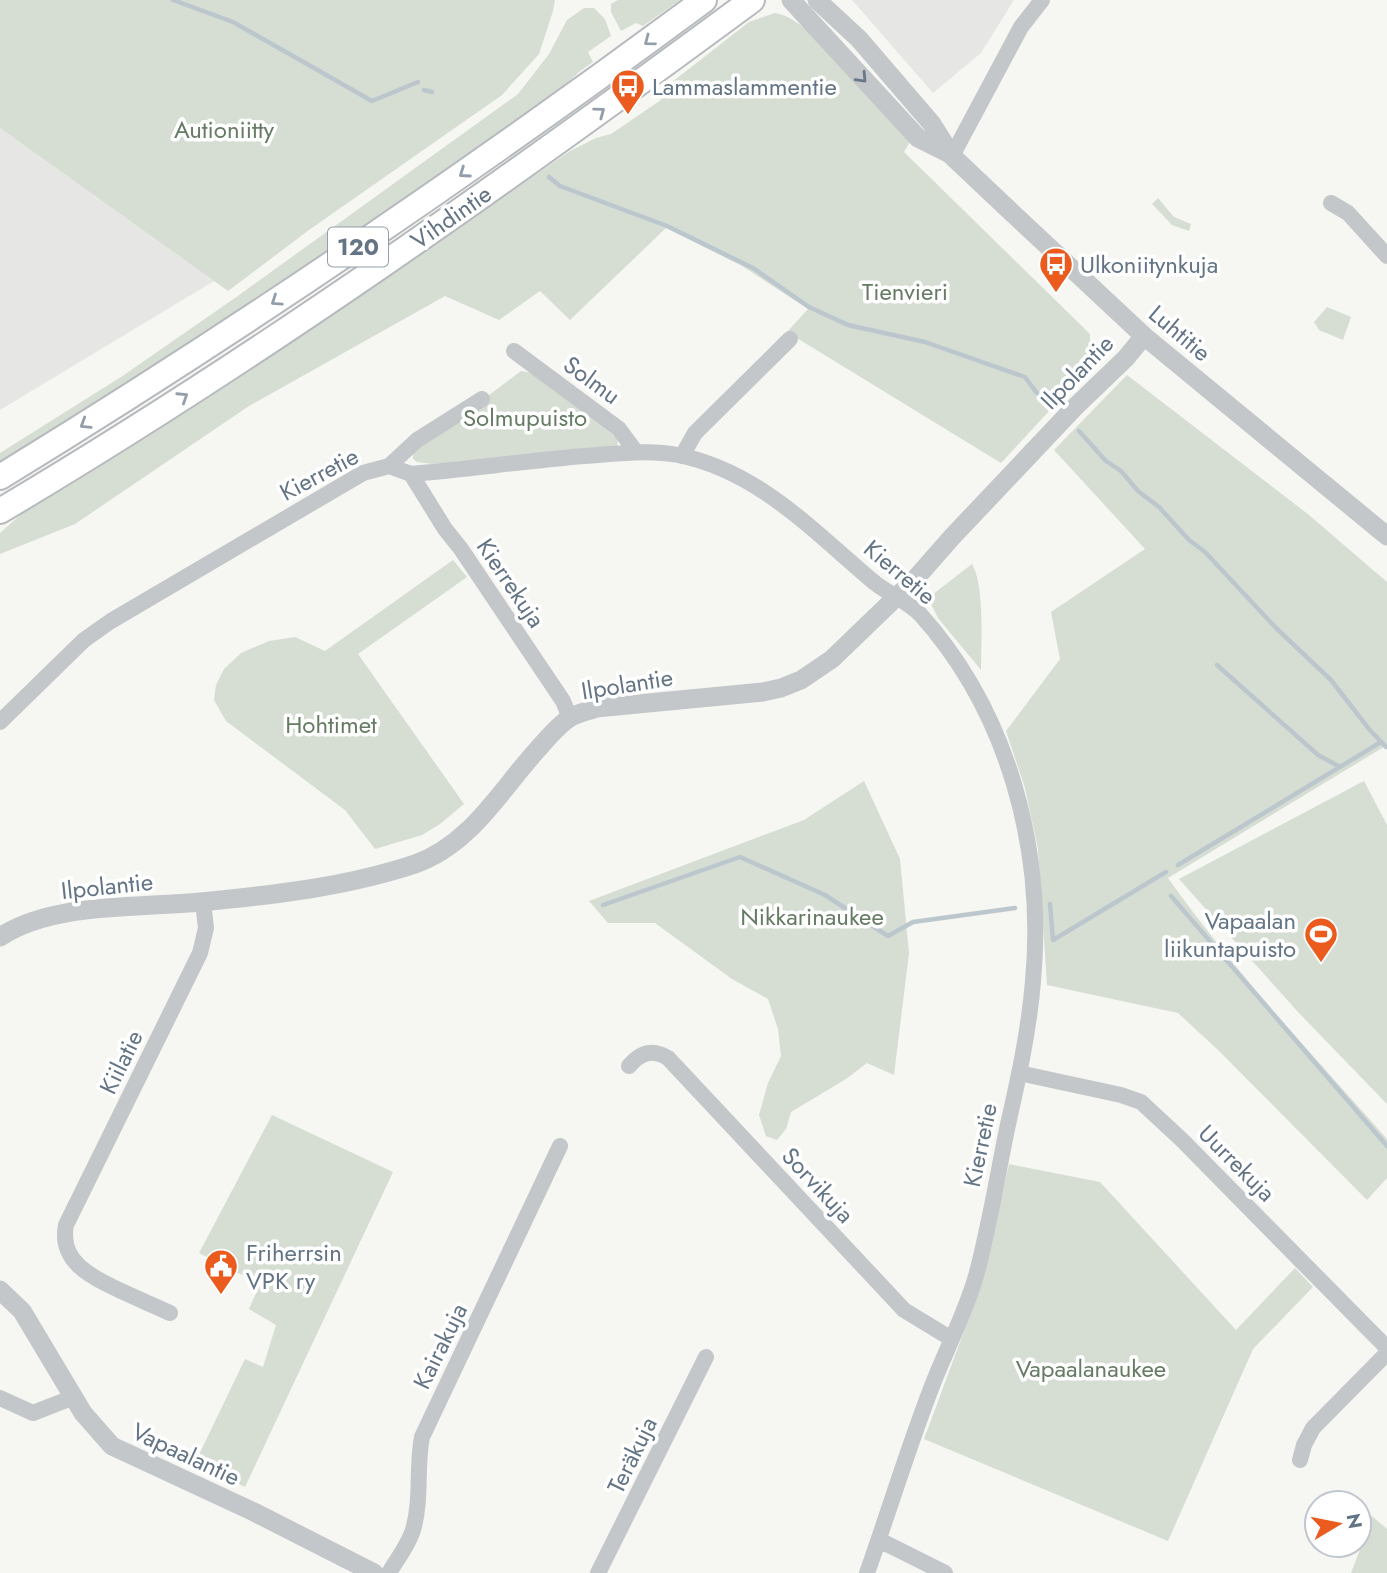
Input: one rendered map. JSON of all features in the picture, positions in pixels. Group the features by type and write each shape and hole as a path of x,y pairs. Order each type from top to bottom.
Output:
{"main road":[{"name":"Vihdintie","path":"0,477 345,255 531,127 704,0"},
{"name":"Vihdintie","path":"0,510 156,415 363,278 544,152 752,0"}],"street":[{"name":"Luhtitie","path":"791,0 918,138 952,156"},
{"name":"Luhtitie","path":"817,0 859,39 932,124 952,156 1144,336 1387,536"},
{"path":"952,156 1021,27 1042,0"},
{"path":"1331,203 1348,213 1387,256"},
{"name":"Ilpolantie","path":"0,937 22,925 63,914 204,902 320,888 417,863 442,851 481,818 544,742 570,718 596,708 763,692 802,680 832,659 895,598 1074,408 1126,358 1144,336"},
{"path":"682,456 695,433 790,338"},
{"name":"Solmu","path":"514,351 619,429 636,452"},
{"path":"389,466 417,440 482,399"},
{"name":"Kierretie","path":"0,722 84,640 111,621 363,473 389,466 411,474 636,452 682,456 740,476 768,493 825,538 877,585 914,608 948,650 971,685 992,723 1009,764 1021,804 1034,900 1034,956 1030,1011 1019,1073 976,1276 950,1338 867,1573"},
{"name":"Kierrekuja","path":"411,474 445,529 563,701 570,718"},
{"name":"Kiilatie","path":"170,1313 103,1281 78,1265 64,1240 66,1225 200,953 206,928 204,902"},
{"name":"Sorvikuja","path":"629,1066 645,1053 660,1053 668,1058 904,1310 950,1338"},
{"name":"Uurrekuja","path":"1019,1073 1121,1095 1140,1102 1182,1140 1387,1348"},
{"name":"Kairakuja","path":"389,1573 413,1529 419,1494 418,1454 422,1437 560,1146"},
{"name":"Vapaalantie","path":"0,1290 22,1311 92,1426 112,1446 254,1512 374,1573"},
{"path":"1300,1460 1313,1428 1387,1353"},
{"name":"Teräkuja","path":"598,1573 706,1357"},
{"path":"0,1398 33,1413 74,1397"},
{"path":"879,1540 945,1573"}],"shaded area":[{"path":"852,0 1014,0 981,53 933,93"},
{"path":"0,128 214,281 0,410"}],"green space":[{"name":"Autioniitty","path":"0,0 555,0 539,54 502,95 309,230 228,291 0,128"},
{"path":"618,0 680,0 643,26 636,23 621,31 611,12 611,4"},
{"path":"584,8 594,8 605,19 611,36 588,52 593,62 552,97 306,271 0,465 0,453 121,377 235,298 518,94 549,54 567,20"},
{"name":"Tienvieri","path":"775,13 790,18 807,30 846,66 912,138 904,152 1090,334 1090,367 1001,463 787,332 808,309 742,266 666,228 570,320 540,291 499,320 445,296 249,406 75,524 0,554 0,533 28,508 271,354 570,151 611,134 661,100 658,93 749,22"},
{"path":"1158,198 1174,217 1191,224 1189,231 1172,225 1152,204"},
{"path":"1327,307 1351,317 1343,340 1319,330 1314,322"},
{"name":"Solmupuisto","path":"521,371 532,373 618,439 617,447 432,464 413,459 416,450"},
{"path":"1127,375 1309,515 1387,582 1387,745 1168,878 1247,979 1387,1139 1387,1178 1367,1200 1178,1013 1047,985 1038,849 1025,788 1006,731 1060,659 1051,612 1145,549 1054,450"},
{"name":"Hohtimet","path":"453,560 467,577 358,654 464,804 422,835 375,849 345,810 226,721 214,700 216,685 224,669 241,653 269,641 295,637 325,651"},
{"path":"972,564 981,601 981,670 938,618 928,598"},
{"name":"Nikkarinaukee","path":"864,781 900,859 909,953 894,1075 867,1063 791,1112 786,1129 777,1140 766,1136 759,1115 768,1083 781,1056 778,1029 768,999 732,979 655,923 608,923 589,901 804,820"},
{"name":"Vapaalan liikuntapuisto","path":"1364,781 1387,825 1387,1104 1298,1012 1179,879"},
{"path":"272,1115 393,1172 245,1487 195,1463 245,1359 263,1367 276,1325 249,1309 260,1284 199,1253"},
{"name":"Vapaalanaukee","path":"1009,1164 1100,1182 1236,1330 1295,1268 1313,1287 1253,1349 1168,1541 924,1439 982,1283"},
{"path":"1373,1517 1387,1529 1387,1573 1351,1573 1356,1559 1373,1559"}],"waterway":[{"path":"173,0 233,22 372,101 418,82"},
{"path":"424,90 432,92"},
{"path":"549,177 560,186 667,226 753,268 809,307 848,325 925,342 1025,377 1036,392 1049,401"},
{"path":"1079,431 1106,461 1121,471 1138,491 1159,507 1189,540 1205,552 1276,628 1331,680 1386,747"},
{"path":"1217,665 1318,755 1340,767"},
{"path":"1178,865 1381,742"},
{"path":"603,905 740,857 825,895 888,936 913,922 1015,908"},
{"path":"1050,904 1053,940 1166,872"},
{"path":"1171,896 1387,1146"}],"place":[{"name":"Lammaslammentie","path":"628,116"},
{"name":"Ulkoniitynkuja","path":"1056,294"},
{"name":"Vapaalan liikuntapuisto","path":"1321,964"},
{"name":"Friherrsin VPK ry","path":"221,1296"}]}
